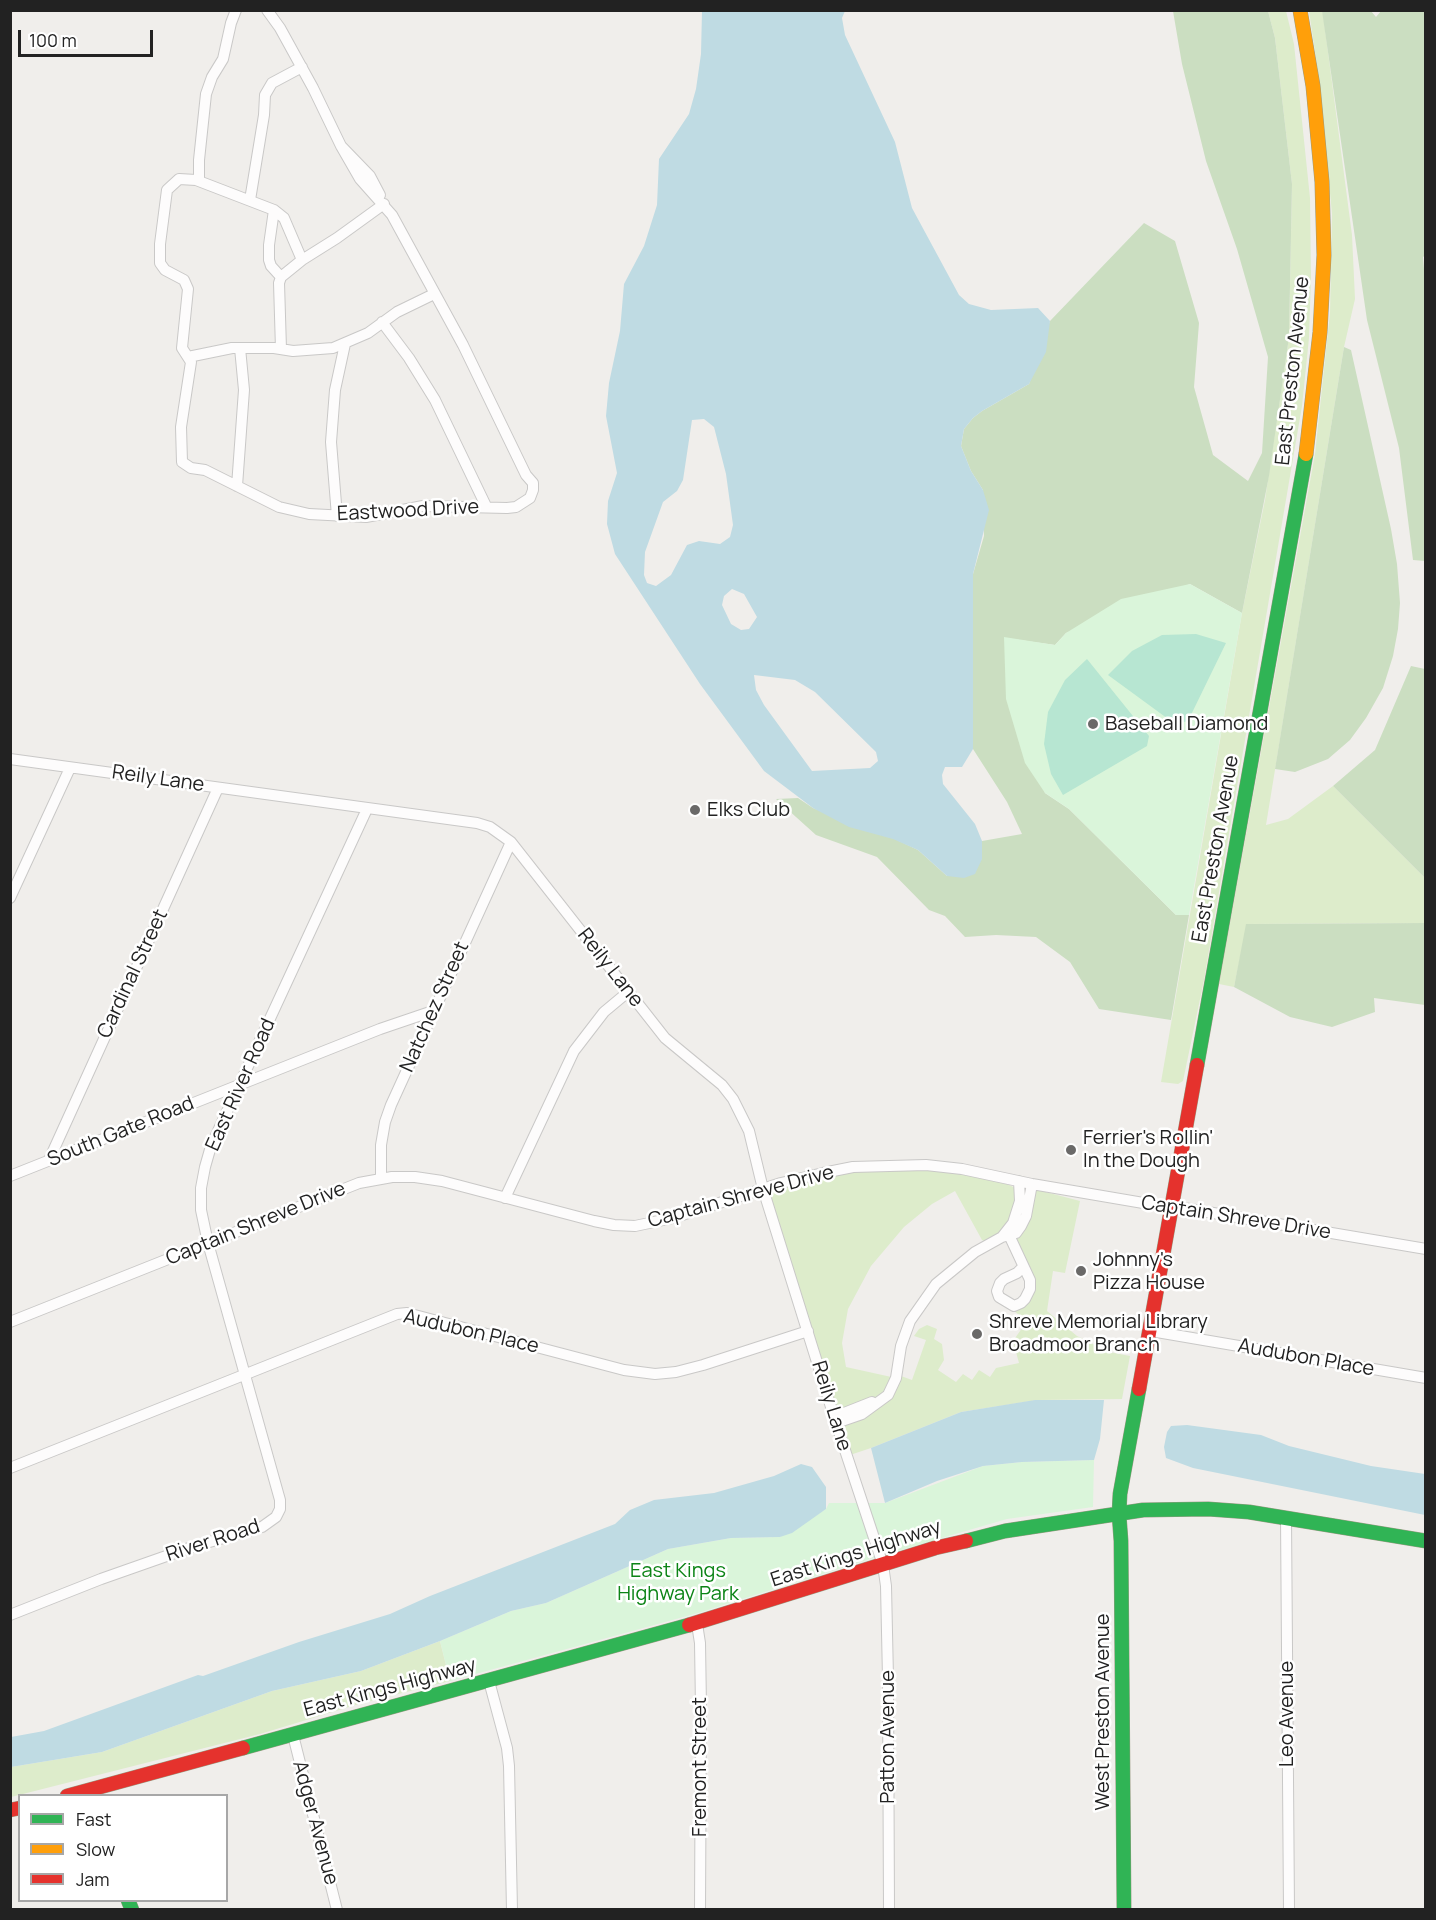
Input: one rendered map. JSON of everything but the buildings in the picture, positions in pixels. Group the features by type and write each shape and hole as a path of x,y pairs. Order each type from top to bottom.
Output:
{"street":[{"path":"199,181 206,94 212,77 223,59 236,10"},
{"name":"Eastwood Drive","path":"267,10 280,28 302,68 341,146 370,176 463,345 526,475 534,486 530,498 516,507 423,507 366,517 309,514 279,507 205,470 189,467 182,462 181,427 191,362 182,348 188,289 181,277 162,266 160,244 166,190 179,179 199,181 274,210"},
{"name":"East Preston Avenue","path":"1119,1514 1120,1494 1307,447 1320,332 1323,255 1322,182 1312,86 1300,10"},
{"path":"250,200 265,95 272,83 302,68"},
{"path":"281,349 279,283 281,277 384,204"},
{"path":"274,210 284,218 302,260"},
{"path":"274,210 269,261 281,277"},
{"path":"188,357 215,350 240,348 323,350 345,344 368,333 382,322 434,294"},
{"path":"382,322 415,366 435,400 486,506"},
{"path":"338,516 331,442 335,390 345,344"},
{"path":"237,486 244,390 240,348"},
{"name":"Reily Lane","path":"10,759 477,823 490,827 511,842 665,1038 716,1077 733,1099 749,1131 763,1189 883,1565"},
{"path":"10,898 70,768"},
{"name":"Cardinal Street","path":"49,1160 218,788"},
{"name":"East River Road","path":"246,1375 208,1243 201,1210 201,1188 205,1167 212,1146 367,809"},
{"name":"Natchez Street","path":"381,1179 381,1145 385,1122 511,842"},
{"path":"505,1198 574,1051 604,1012 628,992"},
{"name":"South Gate Road","path":"10,1176 433,1011"},
{"name":"Captain Shreve Drive","path":"10,1322 359,1184 404,1177 426,1178 594,1221 635,1226 673,1218 763,1189 843,1169 894,1165 962,1169 1019,1182 1425,1249"},
{"path":"1005,1236 1013,1223 1020,1201 1019,1182"},
{"path":"835,1420 862,1414 888,1395 896,1378 901,1346 910,1322 936,1284 975,1252 1005,1236 1016,1233 1026,1216 1032,1184"},
{"path":"1005,1236 1023,1267"},
{"name":"Audubon Place","path":"10,1468 402,1313 624,1370 655,1374 703,1365 808,1331"},
{"name":"Audubon Place","path":"1150,1331 1425,1378"},
{"name":"River Road","path":"10,1615 180,1551 262,1527 276,1517 280,1509 280,1500 246,1375"},
{"name":"East Kings Highway","path":"87,1793 109,1789 697,1624 947,1545 1005,1531 1119,1514 1168,1509 1208,1509 1286,1518 1425,1541"},
{"name":"West Preston Avenue","path":"1119,1514 1124,1910"},
{"name":"Leo Avenue","path":"1286,1518 1288,1910"},
{"name":"Patton Avenue","path":"883,1565 886,1586 888,1678 889,1910"},
{"name":"Fremont Street","path":"697,1624 700,1643 701,1707 700,1910"},
{"path":"489,1682 507,1748 509,1766 512,1910"},
{"name":"Adger Avenue","path":"293,1736 337,1910"}],"green space":[{"path":"1173,11 1268,11 1275,38 1292,184 1289,337 1269,476 1242,613 1190,584 1066,633 1055,645 1005,638 1045,793 1069,809 1176,915 1189,915 1171,1020 1099,1009 1070,962 1036,937 996,935 965,937 945,916 929,910 877,857 816,835 776,799 798,798 813,808 895,839 918,850 947,876 982,859 982,841 1022,834 1007,802 973,749 973,574 984,536 983,490 971,471 961,446 964,429 982,411 1029,384 1050,321 1144,223 1175,241 1199,323 1194,387 1213,455 1248,481 1262,453 1268,357 1237,249 1206,161 1182,64"},
{"path":"1268,11 1286,11 1294,44 1310,198 1309,338 1302,406 1204,980 1183,1081 1178,1084 1161,1082 1242,613 1265,500 1289,337 1292,184 1275,38"},
{"path":"1309,11 1322,11 1323,14 1352,235 1355,299 1344,347 1266,825 1288,819 1333,786 1425,878 1425,923 1247,924 1234,987 1219,984 1315,454 1330,313 1332,214 1319,79"},
{"path":"1322,11 1371,11 1376,17 1381,11 1425,11 1426,255 1423,257 1426,293 1425,561 1413,560 1399,448 1367,320"},
{"path":"1344,347 1351,350 1391,529 1400,603 1398,629 1393,656 1383,688 1366,718 1350,740 1328,759 1295,772 1275,769"},
{"path":"1190,584 1242,613 1189,915 1176,915 1069,809 1045,793 1025,763 1006,699 1004,637 1055,645 1066,633 1121,599"},
{"name":"Baseball Diamond","path":"1196,634 1226,643 1188,721 1175,724 1108,675 1132,651 1162,635"},
{"name":"Baseball Diamond","path":"1087,659 1149,736 1147,746 1063,795 1051,774 1044,744 1048,712 1065,680"},
{"path":"1411,666 1425,669 1425,878 1333,786 1375,750"},
{"path":"1425,923 1425,1005 1374,998 1375,1012 1332,1027 1290,1017 1234,987 1246,924"},
{"path":"926,1165 988,1174 1017,1189 1013,1223 990,1244 982,1240 955,1191 932,1204 904,1227 871,1266 848,1309 842,1343 846,1367 912,1380 926,1340 914,1336 919,1329 927,1325 937,1329 934,1339 942,1344 944,1360 938,1370 956,1382 963,1374 972,1380 979,1370 990,1377 996,1368 1019,1363 1013,1341 1027,1321 1014,1311 1030,1289 1009,1235 1030,1192 1038,1190 1080,1201 1065,1273 1053,1271 1047,1311 1077,1336 1109,1352 1130,1356 1122,1399 1038,1400 961,1412 847,1456 763,1189 853,1167"},
{"name":"East Kings Highway Park","path":"1094,1460 1093,1507 1007,1519 698,1613 450,1681 440,1641 511,1611 546,1603 668,1549 731,1538 780,1537 826,1509 829,1503 885,1503 983,1466 1022,1462"},
{"path":"440,1641 450,1681 359,1704 260,1734 11,1797 11,1767 102,1752 272,1691 361,1671"}],"water":[{"path":"702,11 845,11 842,18 845,35 895,142 912,208 959,295 969,304 991,310 1038,308 1050,321 1046,352 1029,384 973,418 964,429 961,446 971,471 983,490 989,510 973,574 973,749 962,767 945,767 942,775 943,784 975,824 982,841 982,859 975,874 964,878 947,876 918,850 893,839 849,827 813,808 764,771 700,684 615,554 607,524 608,501 617,473 606,416 609,383 620,331 624,284 644,246 657,205 659,159 689,114 696,89 701,54","holes":["704,419 714,427 726,474 733,525 730,537 720,544 699,541 687,545 671,575 656,586 647,583 644,575 645,552 663,502 677,491 683,480 692,420","732,589 744,594 757,617 749,629 741,630 731,624 722,605 724,596","754,675 795,680 815,692 876,752 878,761 870,768 812,771 764,705 756,690"]},
{"path":"1035,1400 1104,1400 1100,1439 1094,1460 1022,1462 983,1466 937,1481 885,1503 871,1448 961,1412"},
{"path":"1187,1425 1261,1435 1289,1446 1371,1466 1425,1474 1425,1515 1193,1468 1166,1458 1164,1447 1167,1432 1171,1426"},
{"path":"801,1464 812,1467 826,1487 826,1509 792,1533 780,1537 731,1538 668,1549 546,1603 511,1611 361,1671 272,1691 102,1752 11,1767 11,1737 44,1731 198,1675 203,1676 299,1642 390,1614 430,1596 615,1524 630,1510 654,1500 714,1493 774,1476"}],"traffic: fast":[{"path":"1197,1065 1306,454"},
{"path":"1124,1910 1119,1514 1120,1494 1139,1389"},
{"path":"966,1541 1005,1531 1143,1510 1208,1509 1249,1512 1426,1541"},
{"path":"243,1748 689,1625"},
{"path":"129,1902 132,1910"}],"traffic: slow":[{"path":"1300,10 1313,86 1322,182 1324,255 1320,332 1306,454"}],"traffic: jam":[{"path":"1139,1389 1197,1065"},
{"path":"689,1625 935,1548 966,1541"},
{"path":"74,1794 243,1748"},
{"path":"10,1810 18,1808"}],"place":[{"name":"Baseball Diamond","path":"1093,724"},
{"name":"Elks Club","path":"695,810"},
{"name":"Ferrier's Rollin' In the Dough","path":"1071,1150"},
{"name":"Johnny's Pizza House","path":"1081,1271"},
{"name":"Shreve Memorial Library Broadmoor Branch","path":"977,1334"}]}
